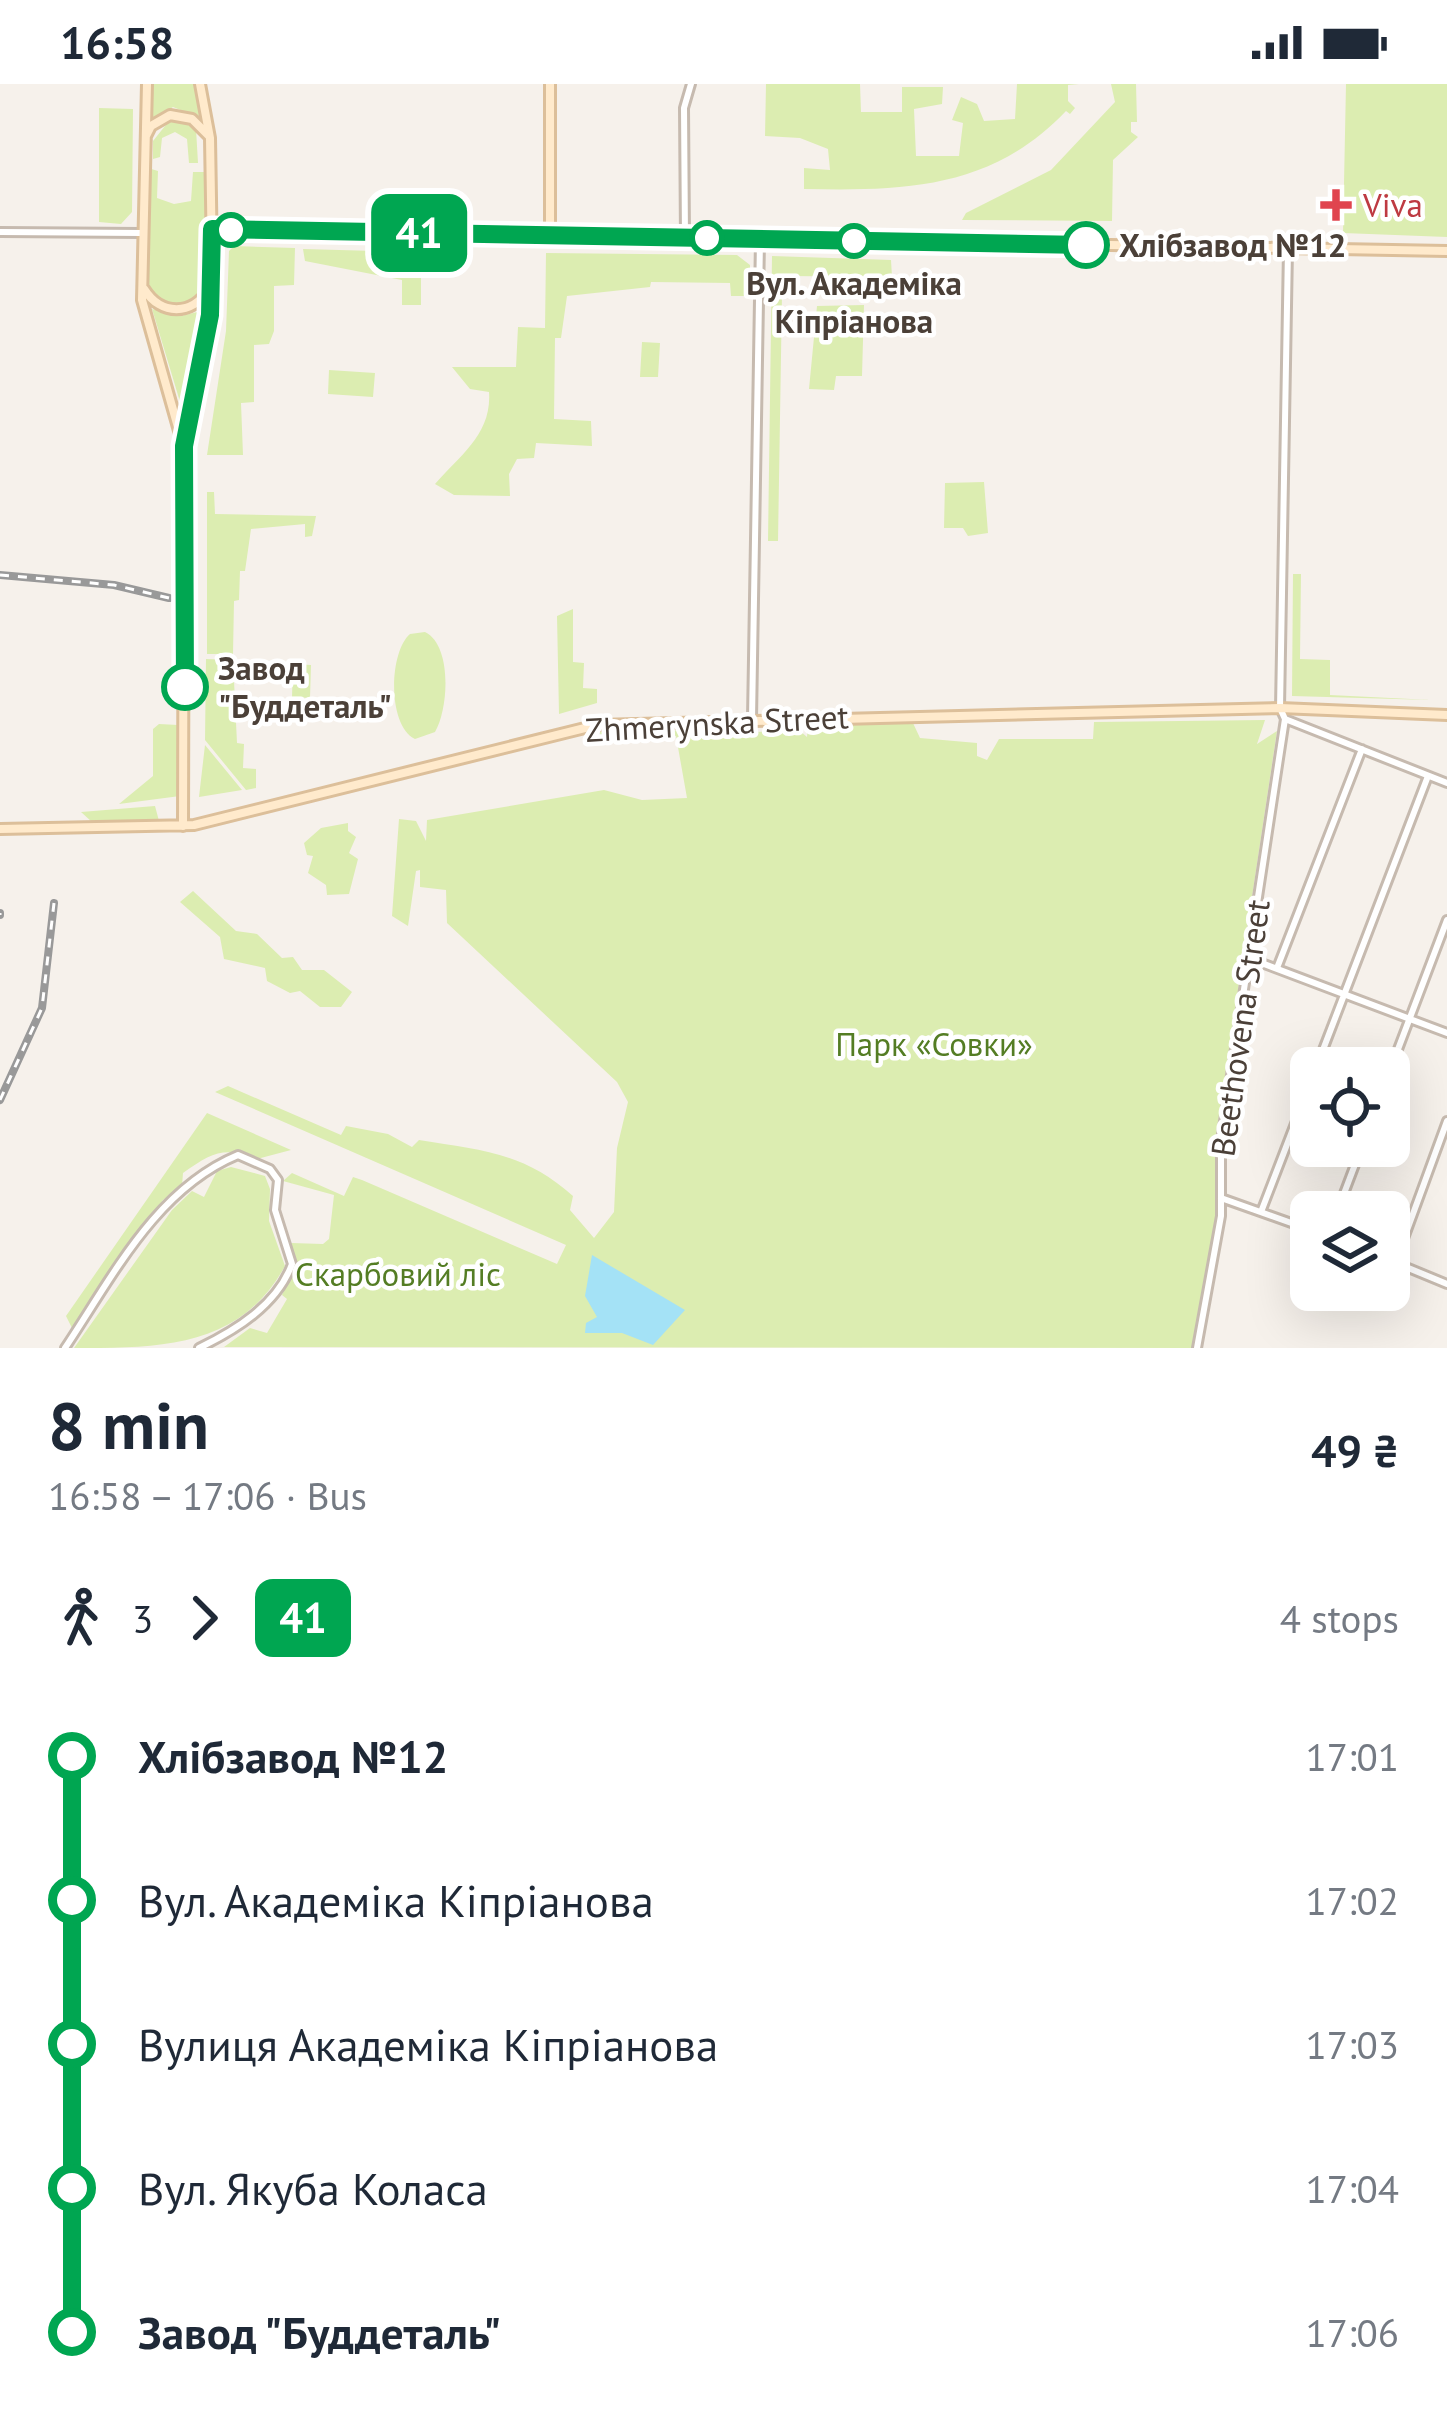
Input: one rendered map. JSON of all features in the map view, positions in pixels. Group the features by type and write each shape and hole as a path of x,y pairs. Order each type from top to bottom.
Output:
{"main road":[{"path":"147,84 142,283 147,329 184,446"},
{"path":"183,826 184,446 210,315 211,282 210,138 200,84"},
{"path":"550,84 550,236"},
{"path":"142,147 152,126 170,115 192,119 210,138"},
{"path":"212,229 1447,251"},
{"path":"142,283 159,306 181,310 203,298 211,282"},
{"name":"Zhmerynska Street","path":"0,830 183,826 582,727 1280,708 1447,715"}],"street":[{"path":"686,238 684,108 691,84"},
{"path":"0,232 142,233"},
{"path":"752,719 760,239"},
{"path":"1288,249 1280,708 1285,719 1447,783"},
{"name":"Beethovena Street","path":"1197,1348 1221,1198 1221,1141 1285,719"},
{"path":"1277,968 1362,749"},
{"path":"1324,1047 1428,776"},
{"path":"1399,1047 1447,920"},
{"path":"1251,959 1447,1033"},
{"path":"1410,1216 1447,1121"},
{"path":"1261,1212 1290,1137"},
{"path":"65,1348 165,1202 188,1180 238,1155 270,1169 278,1180 275,1210 292,1264 275,1294 229,1335 199,1348"},
{"path":"1221,1198 1290,1222"},
{"path":"1410,1269 1447,1284"}],"green space":[{"path":"152,84 196,84 203,119 173,107 146,123"},
{"path":"766,84 860,84 861,112 902,112 902,87 943,87 942,104 914,109 916,156 959,156 963,123 952,120 961,97 977,104 984,121 1015,119 1017,84 1079,84 1068,85 1068,101 1075,108 1070,114 1066,111 1038,137 977,170 912,186 804,189 804,168 830,170 828,149 800,138 765,136"},
{"path":"1111,84 1136,84 1137,122 1131,122 1131,132 1138,137 1113,160 1112,221 962,220 966,213 1051,170 1115,102"},
{"path":"1346,84 1447,84 1447,237 1343,233"},
{"path":"99,108 133,109 132,212 121,224 99,222"},
{"path":"169,121 184,121 196,129 198,163 189,163 187,139 175,132 162,138 160,157 153,159 153,141"},
{"path":"148,168 158,171 157,198 174,204 191,201 193,172 207,172 208,283 188,305 161,303 145,281"},
{"path":"234,246 295,248 294,285 274,286 274,331 269,344 254,345 254,402 241,403 243,455 207,455 226,331 229,251"},
{"path":"303,249 412,252 421,262 421,305 402,305 402,280 305,261"},
{"path":"546,253 737,255 750,265 750,296 731,296 730,283 651,282 650,287 567,296 561,338 555,338 554,419 591,421 592,446 536,443 534,458 517,459 509,474 510,496 454,495 435,484 480,432 489,392 470,389 452,367 516,367 518,327 545,328"},
{"path":"772,256 891,260 892,277 788,276 782,294 778,541 768,541"},
{"path":"864,305 862,376 836,376 834,390 809,389 817,306"},
{"path":"152,309 181,316 205,310 184,415"},
{"path":"642,342 660,343 658,377 640,377"},
{"path":"329,370 375,373 373,397 328,394"},
{"path":"984,482 988,533 968,536 963,528 944,528 945,483"},
{"path":"207,492 214,492 215,514 316,516 312,536 305,537 305,524 251,529 245,571 240,571 239,600 234,601 233,654 207,654"},
{"path":"1293,574 1301,574 1300,659 1330,660 1330,695 1431,700 1292,696"},
{"path":"573,609 573,662 584,663 583,688 597,689 597,703 559,714 557,616"},
{"path":"425,632 440,650 445,693 435,732 415,739 399,719 395,671 403,643 410,634"},
{"path":"206,659 233,660 237,743 244,744 243,768 256,769 256,788 246,790 205,740"},
{"path":"293,664 311,665 310,698 292,697"},
{"name":"Парк «Совки»","path":"1265,720 1257,744 1277,731 1216,1136 1217,1207 1195,1348 224,1347 250,1328 267,1333 287,1299 282,1295 295,1264 291,1243 323,1244 329,1239 334,1195 283,1181 292,1173 344,1196 353,1177 362,1180 557,1264 566,1245 215,1092 228,1086 341,1135 346,1126 388,1134 412,1147 419,1140 519,1162 573,1196 570,1210 594,1238 614,1212 617,1148 628,1102 617,1082 447,923 446,890 420,887 420,870 416,871 408,926 392,916 399,819 416,821 426,841 427,820 604,790 642,800 687,798 676,736 601,739 600,732 737,729 739,738 747,732 800,731 807,737 808,725 913,723 920,738 977,743 977,756 987,760 999,739 1093,739 1094,722"},
{"path":"159,724 178,725 180,796 119,804 153,776 153,729"},
{"path":"205,745 242,790 199,797"},
{"path":"155,806 159,821 92,822 81,812"},
{"path":"348,823 348,831 356,837 349,853 358,859 349,894 327,895 326,885 308,873 313,856 307,855 304,843 321,828"},
{"path":"193,891 236,931 257,934 282,958 293,957 302,970 324,970 352,992 341,1007 320,1007 300,991 290,993 267,981 265,968 224,959 220,937 180,902"},
{"path":"207,1113 291,1150 257,1159 219,1153 183,1173 182,1186 163,1200 73,1330 66,1316"},
{"path":"231,1167 265,1176 270,1189 269,1221 285,1266 267,1293 221,1328 195,1338 137,1347 74,1348 172,1210 192,1191 204,1197 217,1171"}],"water":[{"path":"592,1255 685,1310 653,1345 622,1333 585,1333 586,1323 597,1317 585,1296"}],"railway":[{"path":"0,575 114,585 169,598"},
{"path":"0,1100 42,1008 54,903"}],"bus line":[{"name":"41","path":"185,687 184,446 210,315 212,229 1086,245"}],"place":[{"name":"Viva","path":"1336,205"},
{"name":"Вул. Академіка Кіпріанова","path":"854,241"},
{"name":"Хлібзавод №12","path":"1086,245"},
{"name":"Завод \"Буддеталь\"","path":"185,687"}],"park label":[{"name":"Скарбовий ліс","path":"398,1274"}]}
